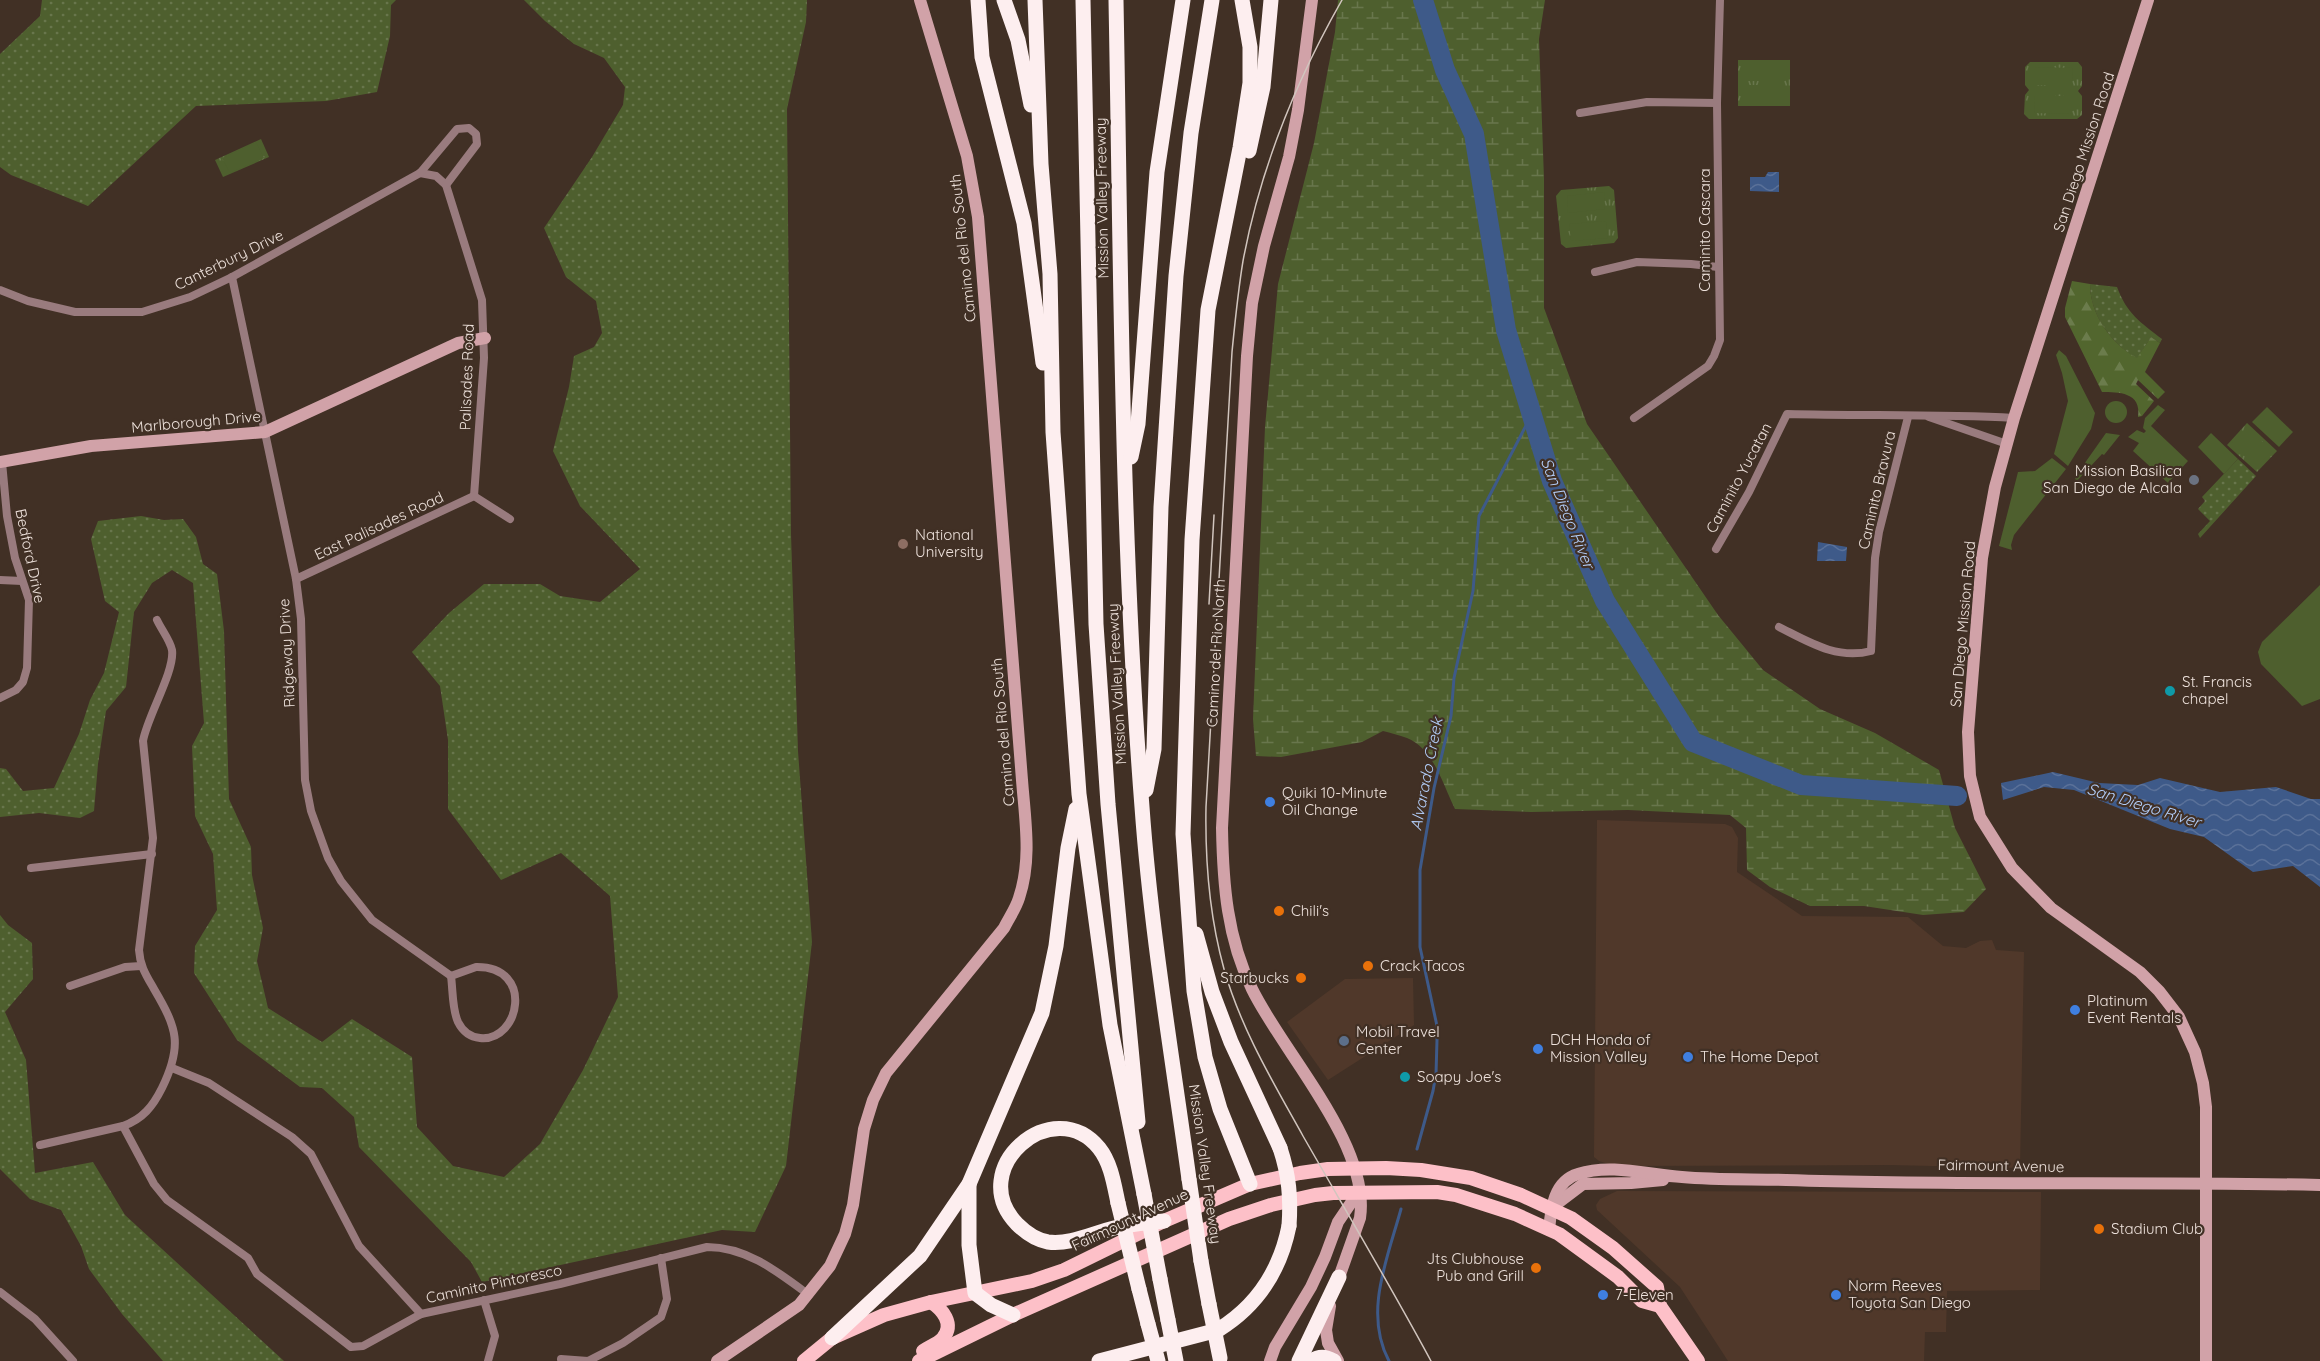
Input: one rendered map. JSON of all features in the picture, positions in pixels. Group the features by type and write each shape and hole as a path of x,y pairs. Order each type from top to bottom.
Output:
{"highway":[{"path":"978,0 982,57 1024,222 1053,432"},
{"path":"1004,0 1018,40 1041,164"},
{"path":"1035,0 1041,164 1050,274 1053,432 1079,795 1110,1024 1144,1194"},
{"name":"Mission Valley Freeway","path":"1083,0 1096,624 1108,804 1144,1194 1176,1361"},
{"name":"Mission Valley Freeway","path":"1116,0 1126,484 1133,679 1142,811 1151,898 1189,1179 1201,1261 1220,1359"},
{"path":"1126,484 1138,424 1158,163 1183,0"},
{"path":"1142,811 1154,749 1161,507 1176,276 1191,133 1212,0"},
{"path":"1242,0 1250,47 1250,83 1240,148 1208,310 1192,540 1183,823 1186,897 1194,991 1205,1057 1220,1109 1250,1184"},
{"path":"1208,332 1214,318 1263,87 1271,0"},
{"path":"832,1338 920,1256 969,1184 1042,1013 1056,946 1068,848 1079,795"},
{"path":"1099,1361 1218,1330 1232,1321 1258,1297 1268,1283 1282,1252 1289,1226 1290,1194 1280,1148 1231,1042 1212,992 1186,897"},
{"path":"1158,1361 1139,1289 1118,1203 1108,1164 1099,1148 1090,1139 1069,1130 1045,1130 1023,1141 1010,1155 1002,1175 1001,1190 1004,1204 1012,1219 1023,1230 1046,1241 1058,1242 1117,1227 1164,1221"},
{"path":"969,1184 969,1245 975,1293 991,1305 1013,1315"},
{"path":"1299,1361 1339,1277"},
{"path":"1311,1361 1317,1357 1336,1361"}],"main road":[{"name":"Fairmount Avenue","path":"804,1361 832,1338 884,1315 931,1302 1032,1281 1064,1270 1164,1221 1250,1184 1300,1173 1355,1168 1414,1170 1463,1176 1521,1195 1550,1209"},
{"path":"919,1361 1013,1315 1229,1219 1271,1205 1315,1195 1359,1191 1416,1191 1456,1195 1515,1214 1549,1230 1594,1259 1618,1277 1642,1301 1660,1306"},
{"path":"1550,1209 1571,1218 1634,1265 1657,1287 1660,1306 1698,1361"},
{"path":"914,1361 917,1355 944,1338 948,1329 947,1318 941,1309 931,1302"}],"street":[{"name":"Camino del Rio South","path":"717,1361 799,1305 830,1266 845,1234 853,1205 864,1129 873,1100 886,1073 1004,928 1018,900 1026,865 1023,780 978,217 967,156 920,0"},
{"name":"Camino del Rio North","path":"1312,0 1298,110 1289,157 1264,246 1252,303 1247,356 1225,781 1223,875 1232,936 1252,989 1344,1139 1355,1168 1361,1208 1360,1218 1327,1317 1328,1343 1336,1361"},
{"name":"Caminito Cascara","path":"1634,418 1708,366 1720,340 1718,103 1720,0"},
{"name":"San Diego Mission Road","path":"2148,0 2014,418 1995,487 1982,558 1969,722 1970,776 1980,817 2012,868 2051,908 2140,972 2159,991 2178,1017 2194,1052 2203,1083 2206,1107 2206,1361"},
{"path":"1580,113 1647,102 1718,103"},
{"path":"468,128 476,134 477,144 446,185 436,176 420,173 457,129 468,128"},
{"name":"Canterbury Drive","path":"0,290 28,301 75,312 142,312 190,297 232,277 420,173"},
{"name":"Palisades Road","path":"446,185 482,300 485,338 474,496"},
{"path":"1594,272 1637,262 1718,267"},
{"name":"Ridgeway Drive","path":"232,277 296,579 301,619 306,780 311,811 328,858 341,881 372,920 452,976"},
{"name":"Marlborough Drive","path":"1,462 91,446 265,432 458,344 485,338"},
{"name":"Caminito Yucatan","path":"1716,549 1749,492 1787,414 1908,417 1948,414 2014,418"},
{"name":"Caminito Yucatan","path":"1926,416 2007,444"},
{"name":"Caminito Bravura","path":"1779,627 1830,652 1863,654 1871,651 1875,558 1879,532 1908,417"},
{"name":"Bedford Drive","path":"0,698 16,690 23,682 27,668 29,600 15,558 1,462"},
{"path":"474,496 510,519"},
{"name":"East Palisades Road","path":"296,579 474,496"},
{"path":"0,580 22,581"},
{"path":"40,1145 132,1122 153,1107 172,1068 176,1040 172,1019 141,966 139,950 153,838 143,741 145,730 166,680 172,651 157,620"},
{"path":"31,868 152,854"},
{"path":"70,986 125,967 141,966"},
{"path":"476,967 488,967 500,971 509,978 513,987 514,1009 505,1029 495,1036 484,1038 472,1036 464,1031 455,1013 452,976 476,967"},
{"name":"Caminito Pintoresco","path":"172,1068 209,1083 292,1137 311,1154 359,1246 421,1314 560,1284 706,1247 723,1247 769,1265 809,1295"},
{"path":"123,1126 154,1184 167,1200 248,1258 257,1274 343,1343 351,1347 363,1346 421,1314"},
{"name":"Fairmount Avenue","path":"1550,1209 1588,1182 1631,1183 1682,1177 2320,1185"},
{"path":"1270,1361 1275,1347 1316,1277 1338,1222 1359,1191"},
{"path":"1549,1230 1550,1209"},
{"path":"561,1359 588,1361 623,1343 661,1317 667,1299 661,1258"},
{"path":"0,1292 34,1319 73,1361"},
{"path":"484,1300 495,1336 488,1361"}],"shaded area":[{"path":"1597,820 1725,824 1732,827 1738,838 1737,872 1802,916 1908,917 1943,946 1966,948 1980,941 1992,940 1996,950 2024,952 2020,1168 1890,1165 1614,1166 1594,1157"},
{"name":"Mobil Travel Center","path":"1413,978 1414,1025 1328,1080 1287,1022 1345,979"},
{"path":"1617,1191 2041,1192 2040,1290 1947,1291 1946,1332 1925,1332 1924,1361 1728,1361 1680,1287 1597,1210 1596,1205 1600,1199"}],"green space":[{"path":"42,0 396,0 391,5 390,36 377,92 326,101 196,106 88,206 11,175 0,167 0,54 40,16"},
{"path":"524,0 807,0 806,22 787,109 791,534 798,751 812,942 786,1166 755,1232 722,1230 482,1282 471,1262 359,1147 354,1117 322,1088 300,1087 237,1040 194,973 195,946 217,910 213,854 195,816 192,746 204,723 193,583 172,570 152,583 134,612 126,687 106,711 94,811 80,818 39,813 0,817 0,768 6,769 23,791 54,788 79,734 90,700 104,673 119,612 105,601 91,539 98,521 141,516 164,520 183,519 196,537 203,564 217,574 224,631 229,799 251,847 252,875 263,928 257,961 268,1008 322,1042 352,1019 412,1057 417,1127 453,1166 504,1177 540,1144 583,1070 618,997 610,896 561,853 501,880 448,809 448,740 440,686 412,652 449,613 484,584 540,584 560,596 600,602 640,569 580,506 553,451 569,387 574,356 594,347 602,333 596,301 566,277 544,228 592,157 623,105 625,87 604,58 574,44 545,21"},
{"path":"1338,0 1545,0 1539,39 1544,179 1544,308 1587,424 1718,615 1763,670 1820,709 1875,733 1939,770 1955,828 1986,889 1964,912 1923,915 1864,906 1810,906 1770,887 1747,870 1746,828 1730,815 1628,810 1531,812 1455,809 1437,769 1424,750 1407,738 1383,731 1362,742 1281,757 1256,756 1253,719 1265,427 1278,284 1314,143 1335,32"},
{"path":"1738,60 1790,60 1790,106 1738,106"},
{"path":"2030,62 2078,62 2082,67 2082,86 2078,91 2082,96 2082,115 2077,119 2029,119 2024,114 2025,95 2029,90 2025,85 2025,67"},
{"path":"1746,64 1783,64 1783,81 1746,81"},
{"path":"2035,67 2073,68 2072,85 2035,85"},
{"path":"1745,85 1783,85 1783,102 1745,102"},
{"path":"2035,96 2072,96 2072,114 2034,113"},
{"path":"261,139 269,157 223,177 215,160"},
{"path":"256,142 264,158 230,173 222,158"},
{"path":"1609,186 1614,190 1618,238 1614,243 1566,248 1561,244 1556,196 1561,190"},
{"path":"1604,192 1605,209 1568,213 1567,196"},
{"path":"1606,221 1608,238 1571,241 1569,224"},
{"path":"2072,281 2090,284 2098,317 2111,336 2128,352 2137,358 2151,337 2160,343 2145,372 2165,392 2158,399 2138,380 2136,384 2154,401 2142,416 2138,417 2136,403 2128,395 2102,392 2065,317"},
{"path":"2090,284 2117,287 2130,311 2162,339 2160,343 2151,337 2137,359 2119,345 2098,317"},
{"path":"2059,350 2066,356 2095,413 2091,429 2068,466 2054,454 2068,401 2056,355"},
{"path":"2116,401 2124,404 2127,412 2124,420 2116,423 2108,420 2105,412 2108,404"},
{"path":"2158,405 2165,410 2151,426 2188,461 2168,483 2133,451 2139,443 2128,437 2137,430 2144,433 2146,431 2143,428 2145,418"},
{"path":"2267,407 2293,432 2279,447 2252,422"},
{"path":"2247,423 2277,451 2257,472 2227,445"},
{"path":"2247,427 2272,451 2257,466 2232,443"},
{"path":"2106,433 2120,435 2104,455 2102,454 2076,482 2075,477"},
{"path":"2211,433 2238,459 2224,474 2198,447"},
{"path":"2052,458 2066,469 2014,535 2012,550 1999,546 2018,472 2035,471"},
{"path":"2238,459 2256,476 2200,538 2198,534 2210,521 2198,509 2205,501 2202,497"},
{"path":"2320,585 2320,699 2302,706 2261,664 2258,652 2262,642"},
{"path":"0,915 8,925 32,943 33,979 5,1012 26,1060 35,1173 93,1162 125,1215 284,1361 163,1361 122,1314 89,1269 81,1246 61,1210 30,1199 0,1169"}],"water":[{"path":"1768,172 1779,172 1779,192 1750,191 1750,177 1765,177"},
{"path":"1818,542 1847,547 1846,561 1817,561"},
{"path":"2053,772 2099,783 2138,785 2160,778 2220,792 2276,787 2311,799 2320,799 2320,887 2293,866 2253,872 2204,837 2170,829 2074,790 2044,787 2003,800 2001,783"}],"waterway":[{"name":"San Diego River","path":"1423,0 1445,70 1474,134 1506,330 1552,481 1605,601 1693,742 1801,785 1957,796"},
{"name":"Alvarado Creek","path":"1417,1149 1433,1091 1437,1040 1437,1026 1420,947 1420,870 1434,788 1451,716 1454,678 1473,591 1479,516 1532,414"},
{"name":"Alvarado Creek","path":"1389,1361 1378,1324 1378,1304 1380,1285 1401,1209"}],"tram line":[{"path":"1342,0 1310,62 1282,126 1259,193 1241,272 1232,352 1206,807 1207,868 1211,909 1219,949 1239,1013 1280,1096 1431,1361"},
{"path":"1209,604 1214,515"}],"place":[{"name":"Mission Basilica San Diego de Alcala","path":"2194,480"},
{"name":"National University","path":"903,544"},
{"name":"St. Francis chapel","path":"2170,691"},
{"name":"Quiki 10-Minute Oil Change","path":"1270,802"},
{"name":"Chili's","path":"1279,911"},
{"name":"Crack Tacos","path":"1368,966"},
{"name":"Starbucks","path":"1301,978"},
{"name":"Platinum Event Rentals","path":"2075,1010"},
{"name":"Mobil Travel Center","path":"1344,1041"},
{"name":"DCH Honda of Mission Valley","path":"1538,1049"},
{"name":"The Home Depot","path":"1688,1057"},
{"name":"Soapy Joe's","path":"1405,1077"},
{"name":"Stadium Club","path":"2099,1229"},
{"name":"Jts Clubhouse Pub and Grill","path":"1536,1268"},
{"name":"7-Eleven","path":"1603,1295"},
{"name":"Norm Reeves Toyota San Diego","path":"1836,1295"}]}
